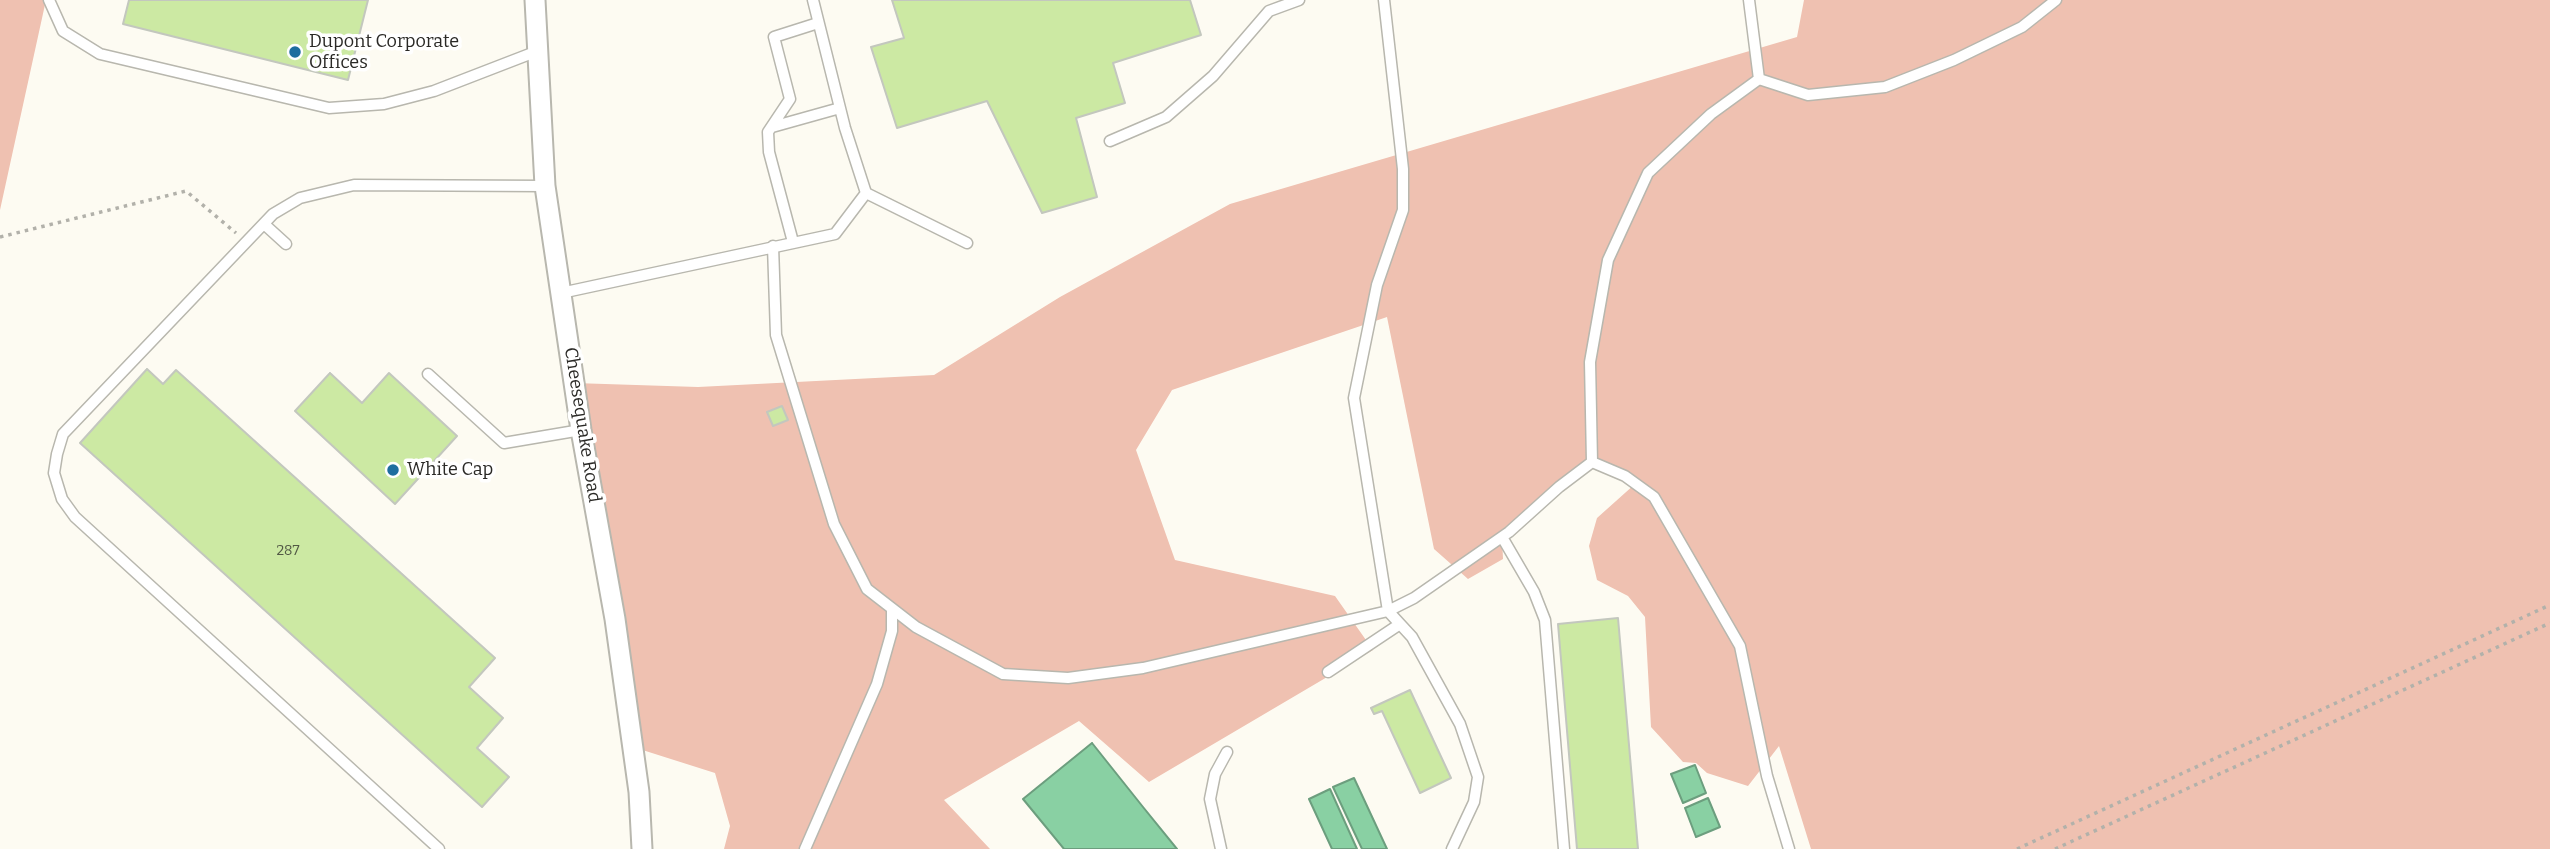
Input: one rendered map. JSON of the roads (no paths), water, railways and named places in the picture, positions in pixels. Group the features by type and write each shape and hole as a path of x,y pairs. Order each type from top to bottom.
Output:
{"street":[{"name":"Cheesequake Road","path":"535,0 535,52 545,186 581,430 617,632 639,792 642,849"}],"lane":[{"path":"49,0 63,32 100,54 329,108 384,104 434,91 535,52"},
{"path":"813,0 840,108 866,193 967,243"},
{"path":"1110,141 1166,117 1213,76 1269,11 1299,0"},
{"path":"1384,0 1403,169 1403,210 1377,285 1354,398 1388,611 1412,638 1460,724 1478,777 1474,802 1452,849"},
{"path":"1749,0 1759,79"},
{"path":"1759,79 1808,95 1885,87 1954,60 2022,27 2056,0"},
{"path":"793,242 769,152 768,132 790,99 774,37 818,23"},
{"path":"1592,462 1590,362 1608,260 1648,173 1711,114 1759,79"},
{"path":"772,127 840,108"},
{"path":"439,849 75,517 62,499 54,473 63,434 264,224 300,198 354,185 545,186"},
{"path":"561,293 835,234 866,193"},
{"path":"264,224 286,244"},
{"path":"773,246 776,335 834,524 867,589 916,627 1003,674 1068,678 1143,668 1388,611 1414,598 1502,537 1592,462"},
{"path":"428,374 504,443 581,430"},
{"path":"1592,462 1625,476 1654,497 1740,646 1767,776 1789,849"},
{"path":"1502,537 1534,592 1545,620 1564,849"},
{"path":"805,849 877,684 892,631 892,609"},
{"path":"1328,672 1400,624"},
{"path":"1221,849 1210,799 1215,774 1227,752"}],"place":[{"name":"Dupont Corporate Offices","path":"295,52"},
{"name":"White Cap","path":"393,470"}]}
